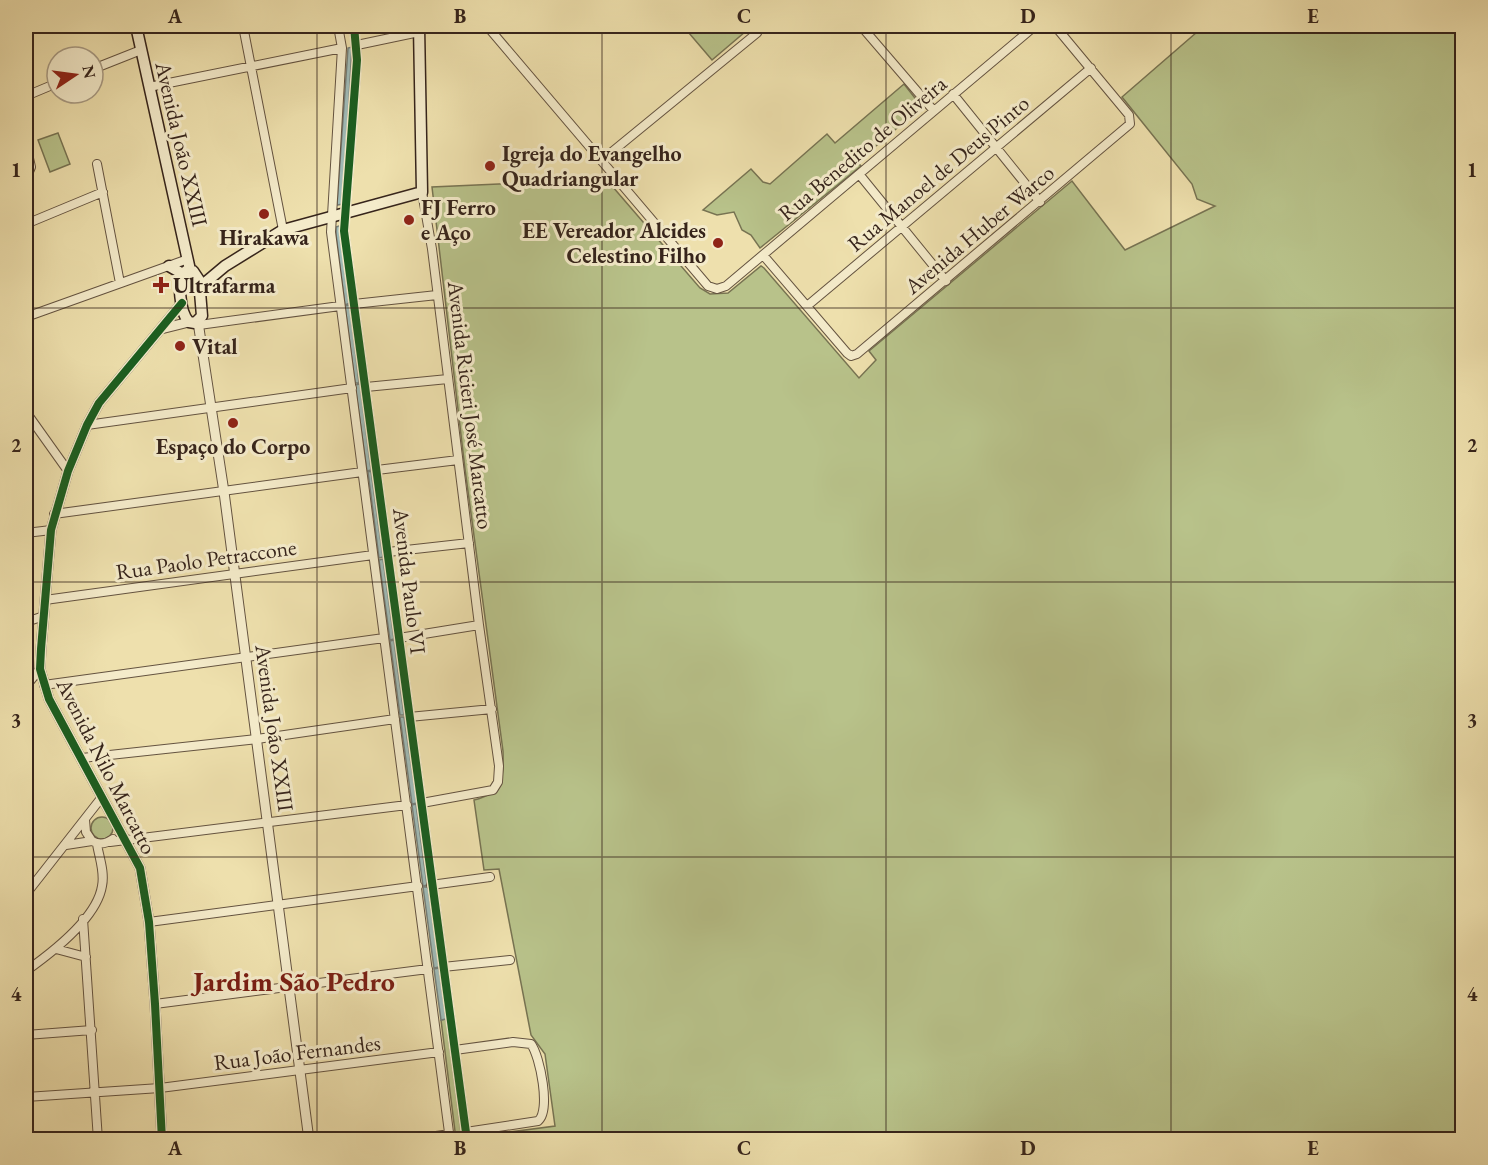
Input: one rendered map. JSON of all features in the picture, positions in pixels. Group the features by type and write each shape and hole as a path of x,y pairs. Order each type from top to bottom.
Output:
{"main road":[{"name":"Avenida João XXIII","path":"136,26 189,269 200,287 203,313 195,323 183,316 182,303 189,269"},
{"name":"Avenida Ricieri José Marcatto","path":"419,29 422,192"},
{"path":"200,287 225,266 283,230 422,192"},
{"path":"169,266 189,269 225,266"}],"street":[{"path":"26,30 34,26"},
{"path":"243,26 283,230"},
{"name":"Avenida Paulo VI","path":"338,26 342,48 331,218 340,306 450,1137"},
{"name":"Avenida Paulo VI","path":"354,26 357,45 347,214 344,231 467,1136"},
{"path":"487,26 602,160 757,33 760,26"},
{"path":"861,26 934,111"},
{"name":"Rua Benedito de Oliveira","path":"602,160 708,286 717,289 726,286 1035,26"},
{"path":"1055,26 1092,68"},
{"path":"357,45 419,29"},
{"path":"148,87 342,48"},
{"path":"105,64 141,50"},
{"name":"Avenida Huber Warco","path":"807,306 851,356 946,281 1128,127 1129,115 1092,68"},
{"name":"Rua Manoel de Deus Pinto","path":"807,306 1092,68"},
{"path":"26,96 45,89"},
{"path":"953,94 1040,202"},
{"path":"26,145 31,167 26,179"},
{"path":"97,164 120,282"},
{"path":"859,174 946,281"},
{"path":"26,224 103,192"},
{"name":"Avenida Ricieri José Marcatto","path":"422,192 479,625 500,766 496,787 478,795 422,803"},
{"path":"762,255 807,306"},
{"path":"26,317 169,266"},
{"path":"354,304 437,295"},
{"name":"Avenida Nilo Marcatto","path":"162,1140 149,922 140,868 44,685 40,669 51,530 68,471 87,424 99,403 182,303"},
{"path":"161,329 340,306"},
{"name":"Avenida João XXIII","path":"195,323 224,492 309,1140"},
{"path":"366,387 448,379"},
{"path":"87,424 352,388"},
{"path":"26,412 68,471"},
{"path":"377,470 458,460"},
{"path":"54,514 362,472"},
{"path":"26,533 51,530"},
{"path":"388,552 469,543"},
{"name":"Rua Paolo Petraccone","path":"45,600 373,555"},
{"path":"26,622 44,616"},
{"path":"399,638 479,625"},
{"path":"44,685 384,638"},
{"path":"26,686 40,669"},
{"path":"410,717 492,709"},
{"path":"82,758 257,739 395,719"},
{"path":"26,894 102,797"},
{"path":"66,845 127,841 407,805"},
{"path":"26,971 56,949 83,919 100,895 102,886 94,843 86,832 85,820"},
{"path":"110,842 122,832"},
{"path":"432,885 490,877"},
{"path":"149,922 418,886"},
{"path":"83,919 98,1140"},
{"path":"56,949 86,957"},
{"path":"443,967 510,960"},
{"path":"155,1004 428,969"},
{"path":"26,1035 92,1030"},
{"path":"455,1050 513,1042 531,1044 537,1055 544,1110 542,1119 533,1123 467,1136"},
{"name":"Rua João Fernandes","path":"26,1097 160,1088 439,1052"},
{"path":"408,1140 450,1137"}],"green space":[{"path":"683,26 752,26 712,60"},
{"path":"1204,26 1462,26 1462,1139 511,1139 510,1132 555,1126 545,1054 531,1035 499,869 484,870 474,800 491,793 500,783 503,751 465,469 432,187 606,179 700,288 710,294 728,293 761,266 764,268 859,378 876,360 869,351 1072,181 1125,250 1215,206 1197,199 1192,184 1122,97"},
{"path":"904,84 922,107 857,162 861,166 760,248 751,235 742,230 734,212 717,215 703,210 751,169 763,182 770,184 827,134 835,143"},
{"path":"58,133 70,164 50,172 38,140"},
{"path":"102,817 110,820 113,828 110,836 102,839 94,836 91,828 94,820"},
{"path":"446,1019 462,1139 456,1139 441,1020"}],"water":[{"path":"352,47 343,204 337,205 348,48"},
{"path":"342,225 350,303 345,305 336,234 336,227"},
{"path":"350,305 359,383 355,383 345,306"},
{"path":"360,384 371,470 367,471 355,385"},
{"path":"371,471 383,557 379,558 368,472"},
{"path":"383,559 394,639 390,640 379,560"},
{"path":"394,640 404,715 400,715 390,641"},
{"path":"400,717 404,717 417,803 412,804"},
{"path":"416,804 427,885 423,886 412,805"},
{"path":"423,887 428,887 439,967 434,968"},
{"path":"439,968 446,1019 441,1020 434,969"}],"cycle path":[{"path":"354,26 357,60 344,231 467,1140"},
{"path":"162,1140 149,922 140,868 49,699 40,669 51,530 68,471 99,403 182,303"}],"place":[{"name":"Igreja do Evangelho Quadriangular","path":"490,166"},
{"name":"Hirakawa","path":"264,214"},
{"name":"FJ Ferro e Aço","path":"409,220"},
{"name":"EE Vereador Alcides Celestino Filho","path":"718,243"},
{"name":"Ultrafarma","path":"161,285"},
{"name":"Vital","path":"180,346"},
{"name":"Espaço do Corpo","path":"233,423"}],"district":[{"name":"Jardim São Pedro","path":"294,981"}]}
